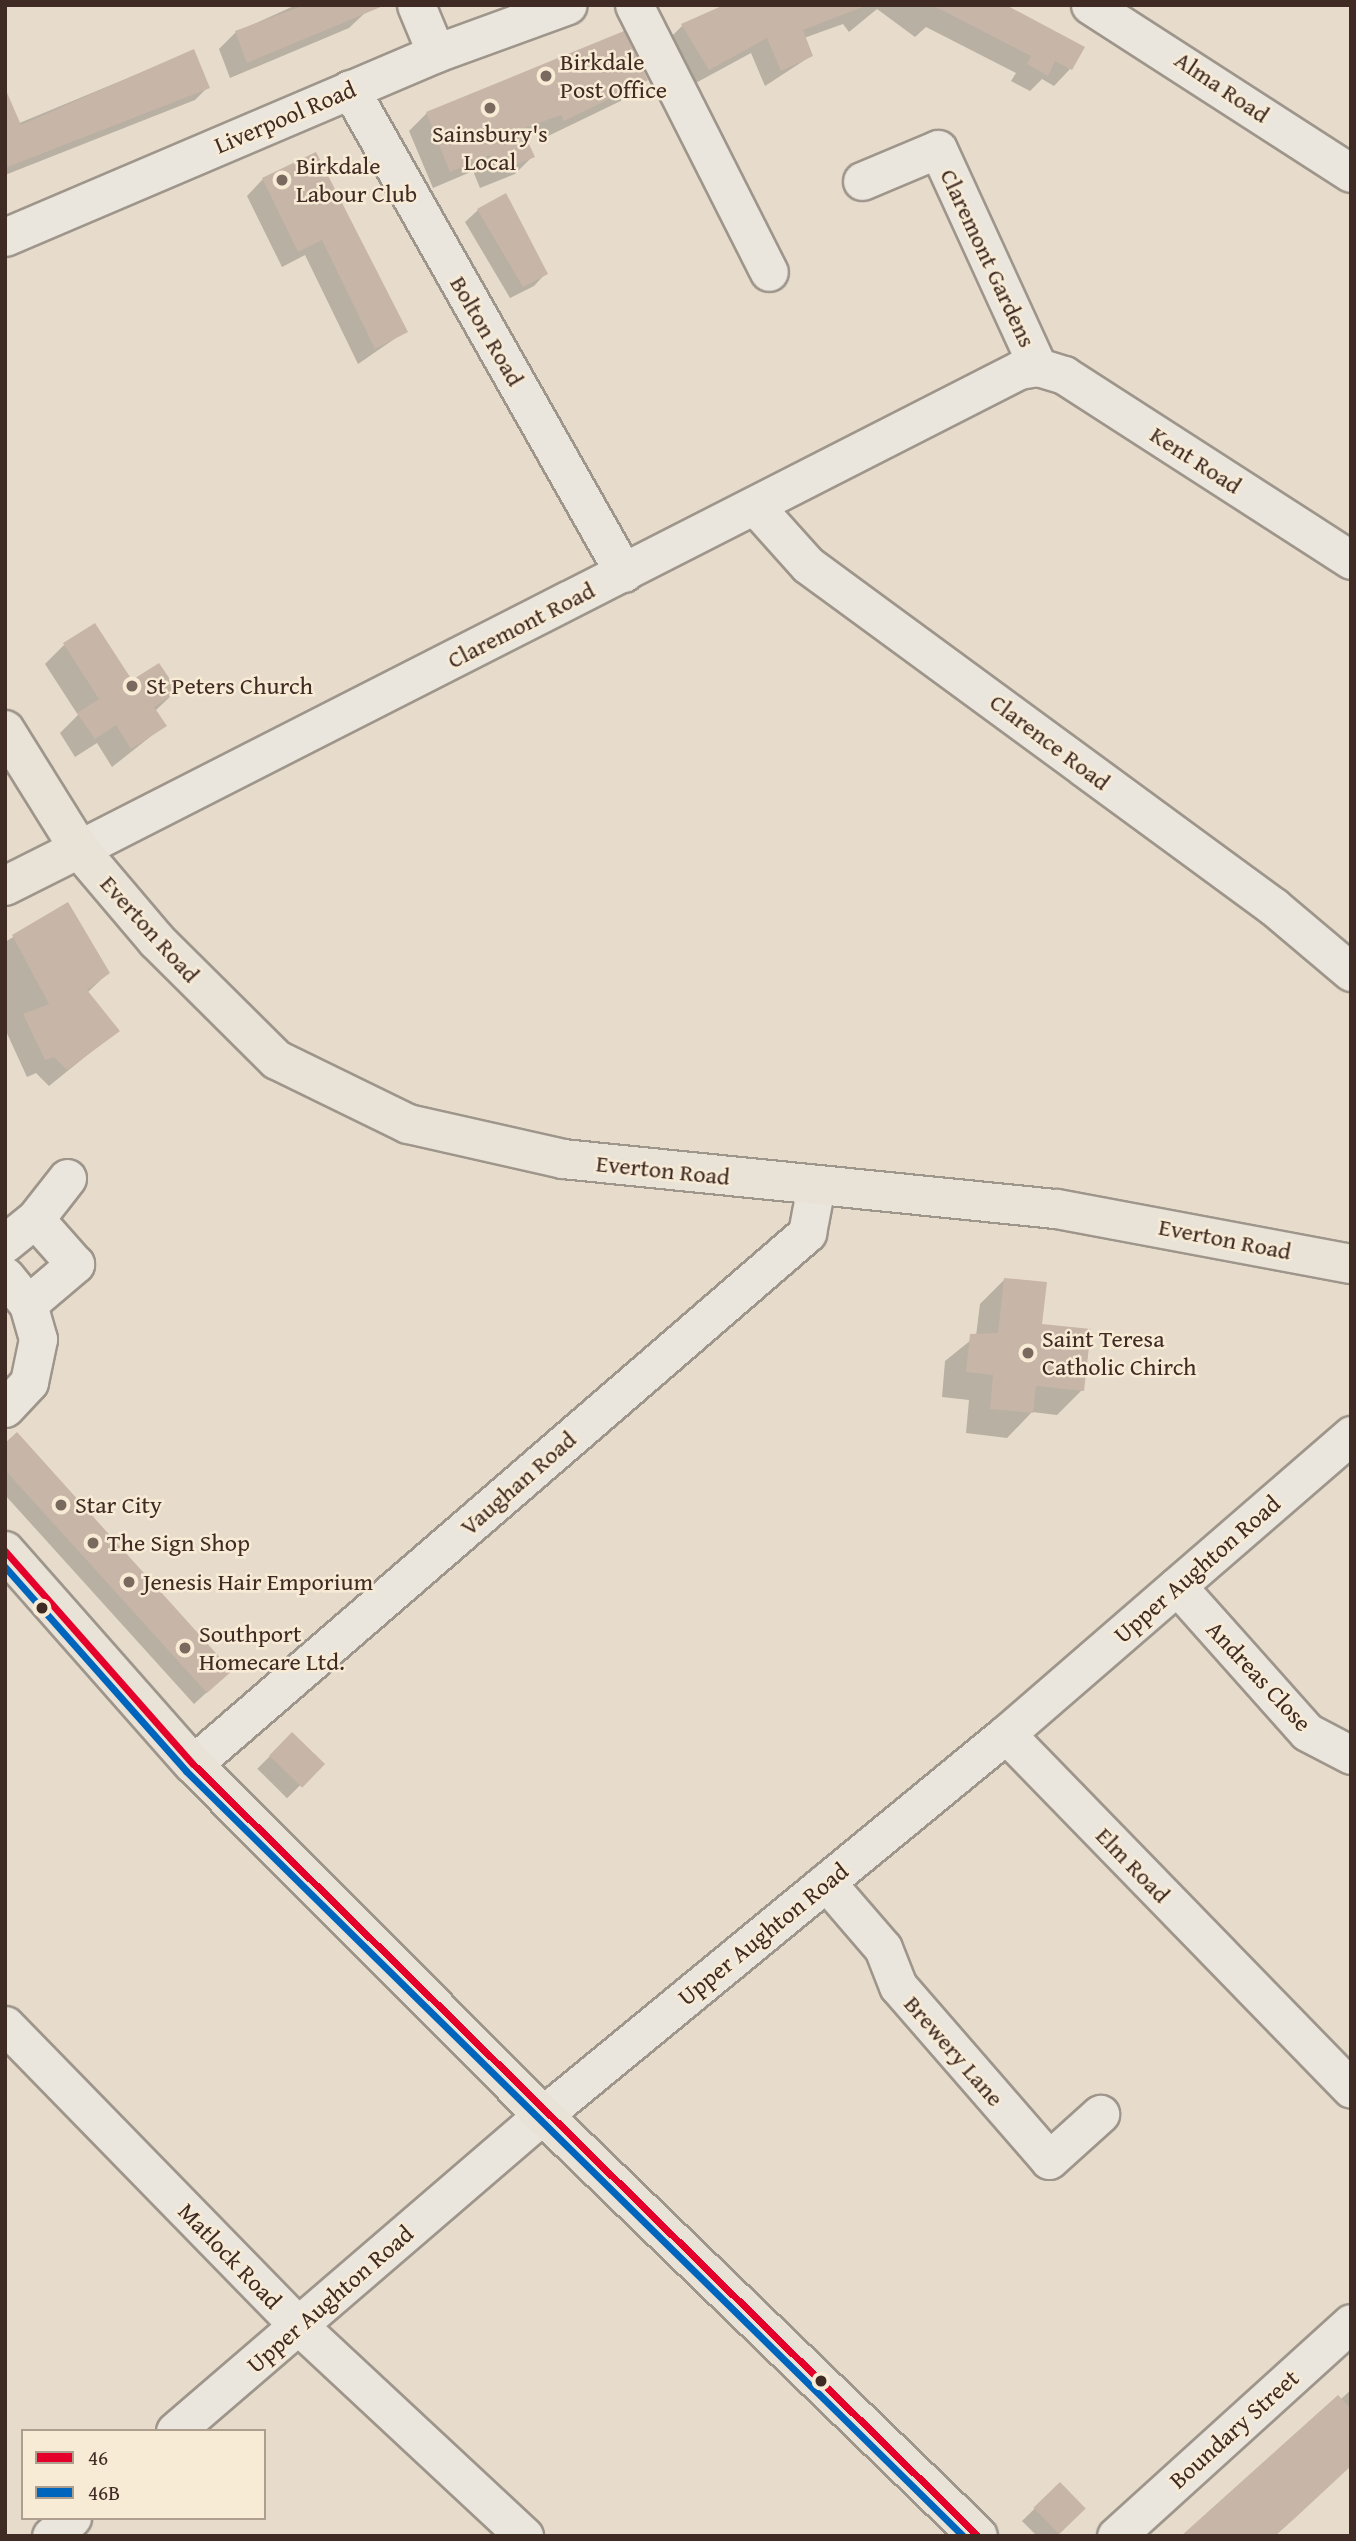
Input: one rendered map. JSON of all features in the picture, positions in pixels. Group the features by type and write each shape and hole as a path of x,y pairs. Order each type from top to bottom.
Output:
{"main road":[{"name":"Everton Road","path":"5,730 79,849 157,942 276,1060 408,1124 563,1160 1057,1209 1351,1264"},
{"name":"Claremont Road","path":"5,886 79,849"},
{"path":"5,1551 193,1764 543,2115 978,2536"}],"street":[{"path":"415,5 436,53"},
{"name":"Liverpool Road","path":"5,237 436,53 568,5"},
{"path":"634,5 769,272"},
{"name":"Alma Road","path":"1090,5 1351,173"},
{"name":"Bolton Road","path":"350,89 624,573"},
{"name":"Claremont Gardens","path":"862,181 938,149 1038,367"},
{"name":"Claremont Road","path":"79,849 755,506 1038,367"},
{"name":"Kent Road","path":"1038,367 1064,375 1351,560"},
{"name":"Clarence Road","path":"755,506 808,565 1273,907 1351,972"},
{"path":"5,1243 35,1219 67,1178"},
{"name":"Vaughan Road","path":"193,1764 807,1233 816,1186"},
{"path":"28,1304 75,1264 35,1219"},
{"path":"5,1276 28,1304 38,1339 29,1382 5,1408"},
{"name":"Upper Aughton Road","path":"177,2429 543,2115 1006,1734 1351,1435"},
{"name":"Andreas Close","path":"1177,1586 1307,1732 1351,1755"},
{"name":"Elm Road","path":"1006,1734 1351,2089"},
{"name":"Brewery Lane","path":"826,1882 883,1948 898,1986 1049,2160 1100,2114"},
{"name":"Matlock Road","path":"5,2025 299,2326 524,2536"},
{"name":"Boundary Street","path":"1116,2536 1351,2323"},
{"path":"51,2536 70,2520"}],"building":[{"path":"305,5 383,6 247,63 235,31"},
{"path":"724,5 863,7 803,30 813,56 781,71 767,38 709,70 681,24"},
{"path":"932,5 1006,5 1085,47 1072,70 1055,61 1048,76 1027,64 1031,56"},
{"path":"624,31 648,80 564,121 561,115 522,129 535,157 497,172 490,155 450,172 426,112"},
{"path":"194,49 210,88 5,168 5,88 21,125"},
{"path":"316,152 408,332 375,349 322,240 298,252 262,178"},
{"path":"506,193 548,274 523,287 477,209"},
{"name":"St Peters Church","path":"95,623 132,680 159,663 178,691 154,707 167,726 131,749 116,725 95,739 77,713 99,699 63,643"},
{"path":"68,902 110,973 87,990 120,1031 67,1070 54,1057 45,1060 23,1014 49,1004 12,935"},
{"name":"Saint Teresa Catholic Chirch","path":"1004,1278 1047,1282 1042,1324 1091,1329 1084,1391 1036,1386 1033,1413 990,1409 993,1375 966,1372 970,1334 998,1333"},
{"path":"17,1432 232,1671 207,1693 5,1470 5,1443"},
{"path":"292,1732 325,1764 302,1788 269,1756"},
{"path":"1338,2395 1351,2409 1351,2466 1294,2519 1275,2536 1181,2536"},
{"path":"1060,2482 1086,2509 1059,2534 1033,2508"}],"transit line":[{"name":"46","path":"5,1551 193,1764 978,2536"},
{"name":"46B","path":"5,1567 186,1771 963,2536"}],"place":[{"name":"Birkdale Post Office","path":"546,76"},
{"name":"Sainsbury's Local","path":"490,108"},
{"name":"Birkdale Labour Club","path":"282,180"},
{"name":"St Peters Church","path":"132,686"},
{"name":"Saint Teresa Catholic Chirch","path":"1028,1353"},
{"name":"Star City","path":"61,1505"},
{"name":"The Sign Shop","path":"93,1543"},
{"name":"Jenesis Hair Emporium","path":"129,1582"},
{"name":"Southport Homecare Ltd.","path":"185,1648"}]}
